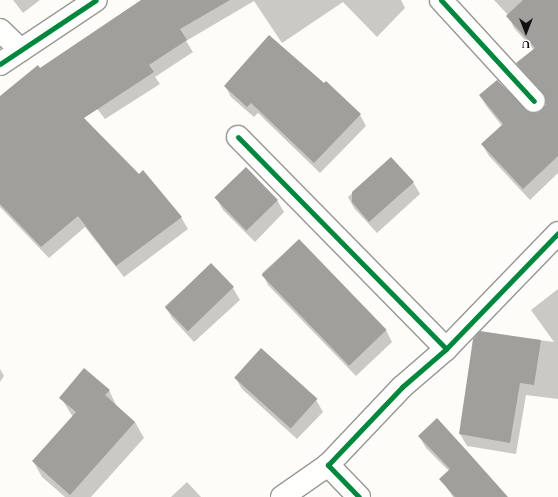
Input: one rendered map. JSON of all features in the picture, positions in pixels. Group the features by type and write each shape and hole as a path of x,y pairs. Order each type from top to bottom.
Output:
{"street":[{"path":"0,64 96,0"},
{"path":"441,0 534,101"},
{"path":"0,30 21,50"},
{"path":"238,137 446,349"},
{"path":"282,497 328,465 402,387 446,349 558,233"},
{"path":"328,465 359,497"}],"building":[{"path":"141,0 230,0 180,29 187,40 149,65 154,72 84,118 139,174 143,170 182,217 116,266 78,216 41,247 0,204 0,96 38,65 40,68"},
{"path":"523,0 558,0 558,156 523,189 481,144 503,124 479,95 497,80 530,113 537,113 546,105 546,99 543,93 516,63 535,48 506,16"},
{"path":"269,35 324,83 326,81 361,114 314,163 251,103 247,107 224,86"},
{"path":"391,157 414,182 369,222 352,202 352,192"},
{"path":"246,167 278,200 246,231 214,198"},
{"path":"299,239 387,330 349,366 262,275"},
{"path":"211,263 234,287 188,331 165,307"},
{"path":"480,331 541,340 534,385 520,383 510,443 459,434 473,339"},
{"path":"261,348 317,399 291,429 234,378"},
{"path":"84,368 110,390 105,395 135,422 70,495 32,461 76,412 59,398"},
{"path":"437,418 508,497 455,497 439,479 450,469 418,436"}],"cycle path":[{"path":"0,64 96,0"},
{"path":"441,0 534,101"},
{"path":"238,137 446,349"},
{"path":"359,497 328,465 402,387 446,349 558,233"}]}
